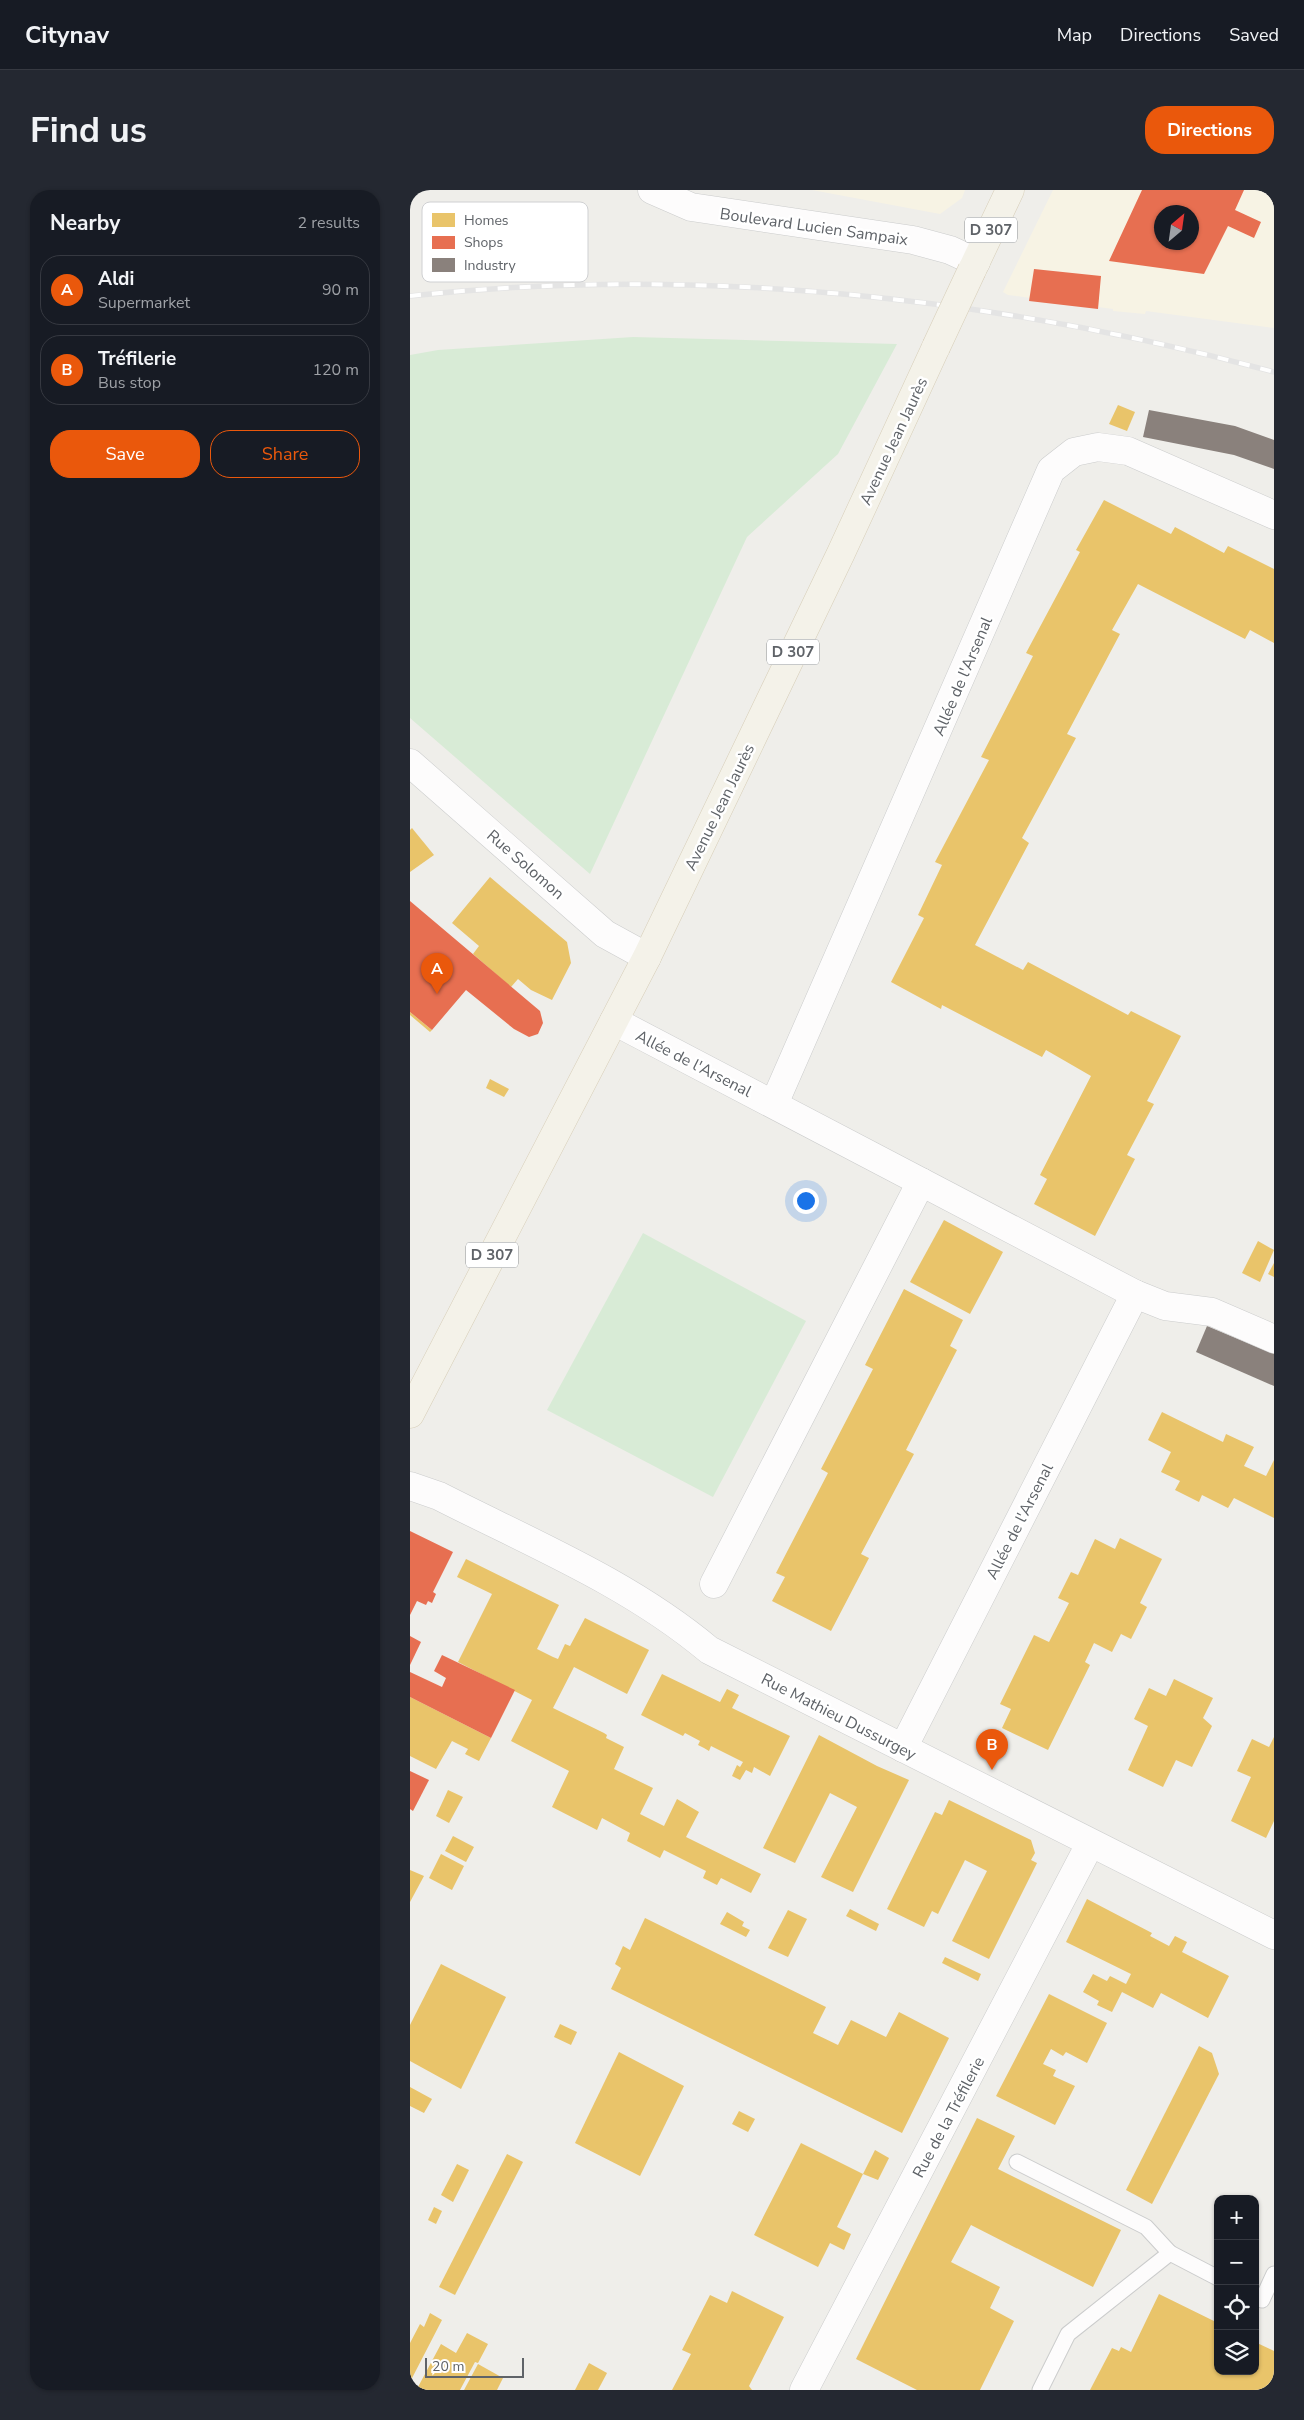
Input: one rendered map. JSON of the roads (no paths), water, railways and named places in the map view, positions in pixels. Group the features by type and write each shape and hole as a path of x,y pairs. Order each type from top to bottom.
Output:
{"main road":[{"name":"Avenue Jean Jaurès","path":"410,1414 647,957 841,553 1010,190"}],"street":[{"name":"Boulevard Lucien Sampaix","path":"652,190 691,207 913,240 950,250 974,266"},
{"name":"Allée de l'Arsenal","path":"774,1104 1051,470 1074,452 1098,447 1128,451 1274,515"},
{"name":"Rue Solomon","path":"410,763 605,934 647,957"},
{"name":"Allée de l'Arsenal","path":"614,1021 1134,1294 1165,1306 1212,1312 1274,1338"},
{"path":"714,1584 921,1182"},
{"name":"Allée de l'Arsenal","path":"904,1748 1134,1294"},
{"name":"Rue Mathieu Dussurgey","path":"410,1486 439,1496 628,1591 687,1632 709,1650 1090,1844 1274,1935"},
{"name":"Rue de la Tréfilerie","path":"804,2390 1090,1844"}],"lane":[{"path":"1017,2162 1146,2227 1170,2253 1214,2276"},
{"path":"1040,2390 1068,2334 1170,2253"},
{"path":"1264,2301 1274,2274"}],"railway":[{"path":"410,296 518,287 627,284 736,287 845,294 954,307 1062,324 1169,346 1274,372"}],"place":[{"name":"Aldi","path":"437,994"},
{"name":"Tréfilerie","path":"992,1770"}]}
